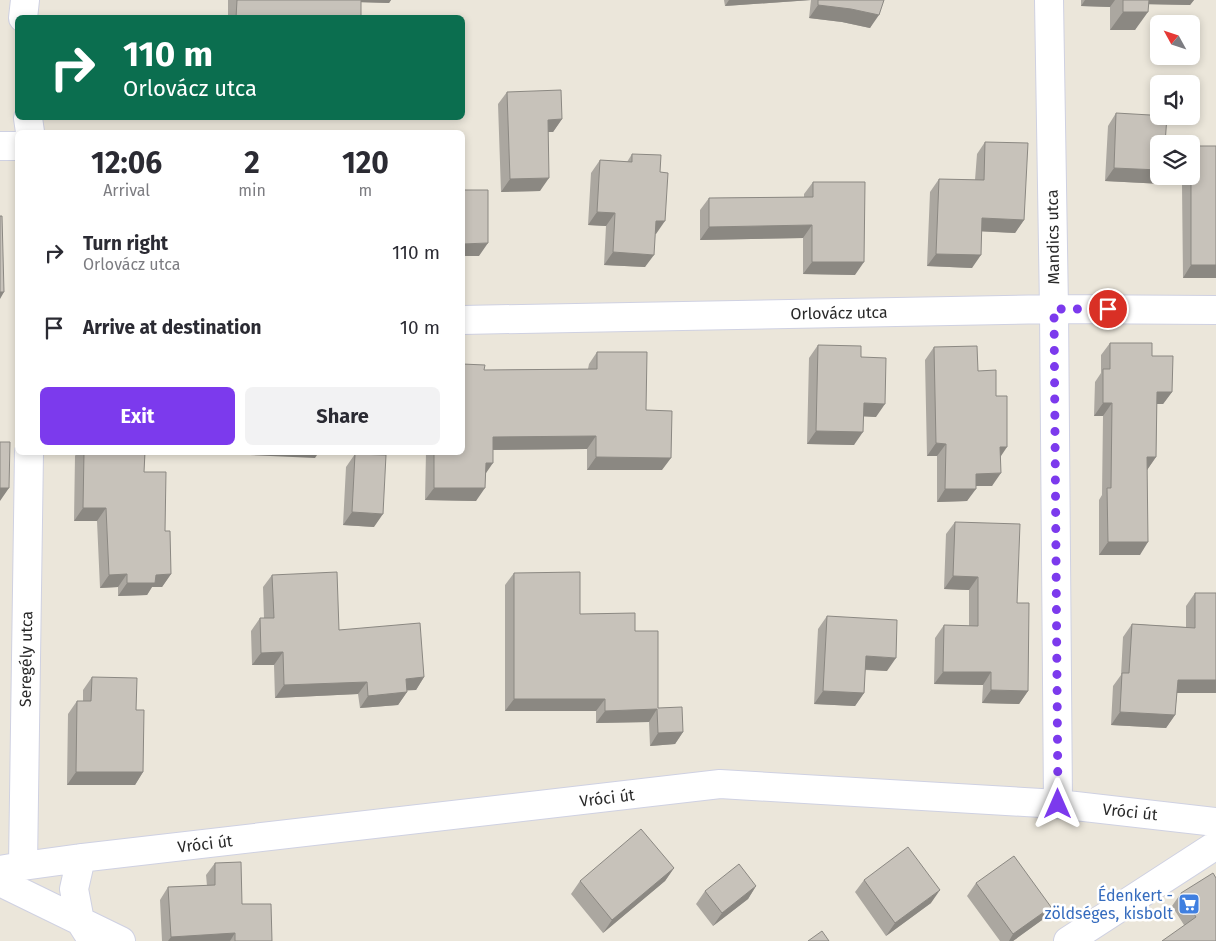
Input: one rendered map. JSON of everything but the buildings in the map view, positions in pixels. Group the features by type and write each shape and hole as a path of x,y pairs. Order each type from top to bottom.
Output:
{"street":[{"path":"23,15 25,0"},
{"name":"Mandics utca","path":"1050,0 1058,804"},
{"path":"0,146 15,146"},
{"name":"Orlovácz utca","path":"465,320 1054,309 1216,310"},
{"name":"Seregély utca","path":"12,868 29,455"},
{"name":"Vróci út","path":"12,868 81,858 720,784 1058,804 1216,822"},
{"path":"1068,941 1216,845"},
{"path":"81,858 74,889 87,931"},
{"path":"0,882 87,931 121,941"}],"place":[{"name":"Édenkert - zöldséges, kisbolt","path":"1189,904"}],"route":[{"path":"1058,804 1054,309 1108,309"}]}
